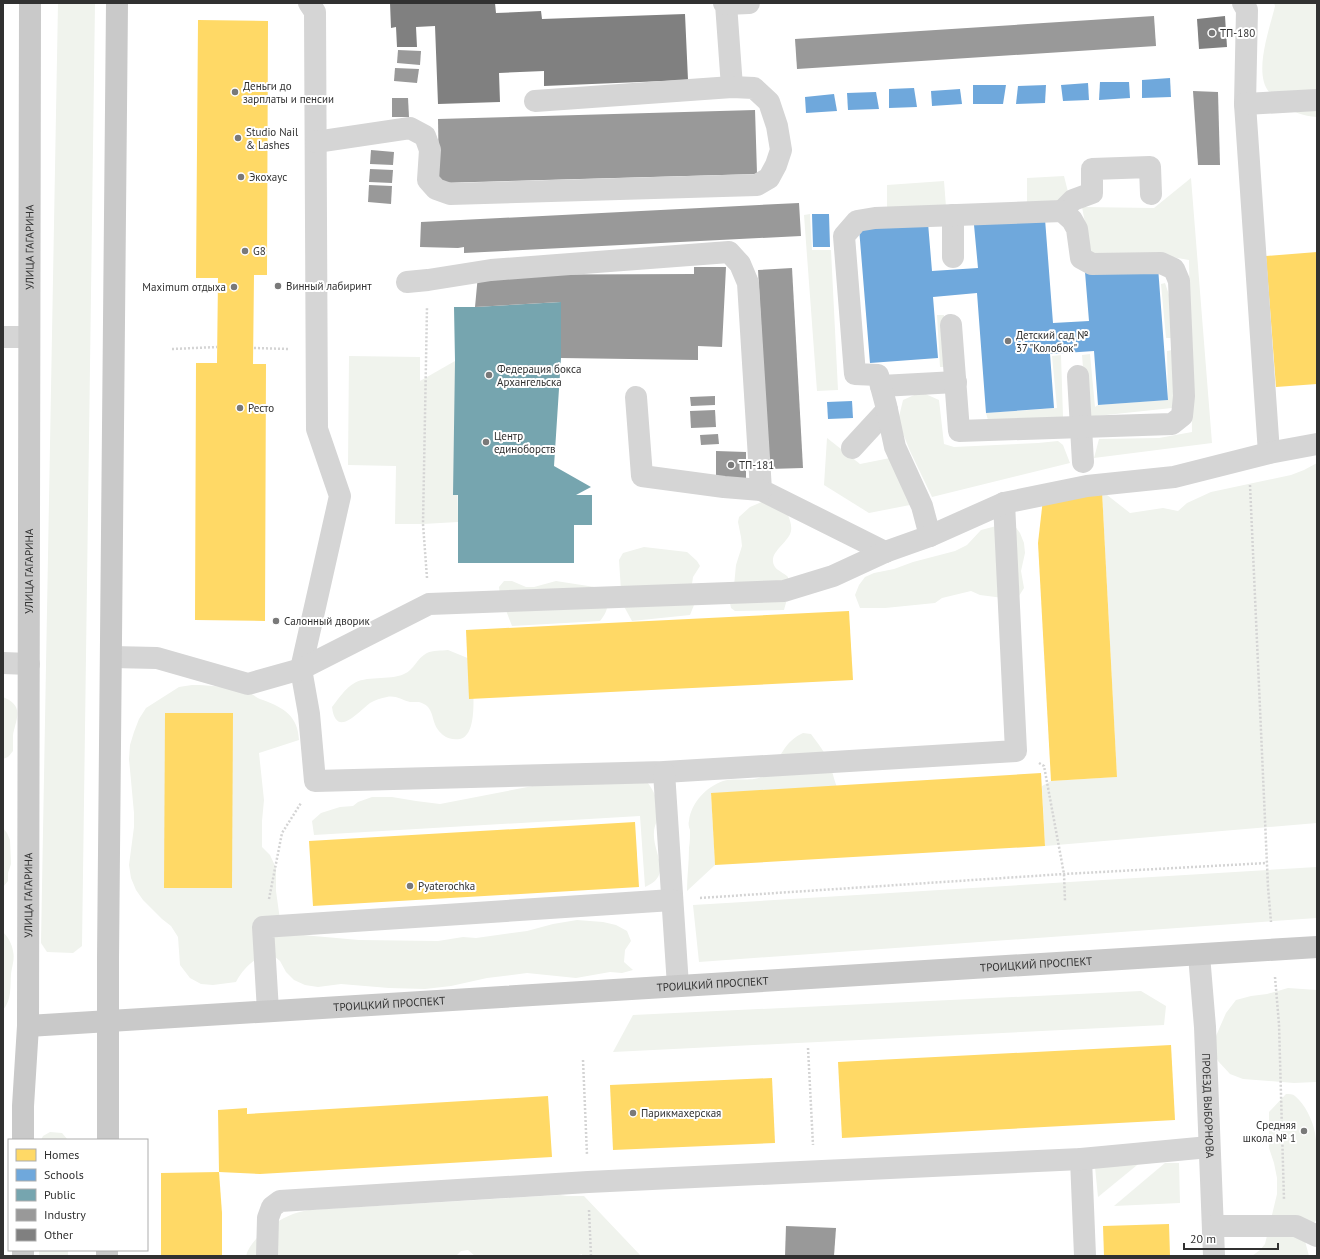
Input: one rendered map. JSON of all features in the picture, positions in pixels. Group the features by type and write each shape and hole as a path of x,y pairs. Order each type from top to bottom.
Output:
{"main road":[{"name":"УЛИЦА ГАГАРИНА","path":"22,1139 22,1106 28,1026 30,3"},
{"path":"108,1139 108,958 117,3"},
{"name":"ТРОИЦКИЙ ПРОСПЕКТ","path":"28,1026 1317,947"}],"street":[{"path":"309,3 314,12 317,429 340,496 301,669 309,714 315,782 664,772 1016,751 1004,503"},
{"path":"732,87 726,4 749,3"},
{"path":"1243,3 1247,10 1245,104 1259,456"},
{"path":"316,142 410,128 424,136 430,150 428,180 436,190 450,194 757,185 769,178 776,165 781,150 777,126 769,102 754,88 732,87 535,101"},
{"path":"1245,104 1317,100"},
{"path":"930,536 922,506 895,447 878,375 855,374 844,236 857,221 875,218 1062,211 1073,200 1092,193 1092,169 1150,167 1151,194"},
{"path":"951,326 959,431 1172,424 1182,416 1184,396 1179,281 1174,269 1161,263 1092,264 1081,258 1077,229 1072,220 1062,211"},
{"path":"953,215 953,257"},
{"path":"407,282 491,270 729,252 740,264 748,283 761,490"},
{"path":"3,337 30,337"},
{"path":"1078,376 1083,462"},
{"path":"881,386 956,382"},
{"path":"636,397 642,476 724,487 761,490 885,552"},
{"path":"852,448 887,410"},
{"path":"112,657 157,658 248,684 301,669 429,604 784,592 833,576 885,552 930,536 1004,503 1087,486 1174,477 1259,456 1317,444"},
{"path":"3,663 29,664"},
{"path":"664,772 678,986"},
{"path":"268,1011 263,927 672,900"},
{"name":"ПРОЕЗД ВЫБОРНОВА","path":"1199,955 1205,1027 1214,1256"},
{"path":"267,1256 268,1218 272,1207 280,1201 588,1182 1081,1159 1209,1147"},
{"path":"1081,1159 1085,1256"},
{"path":"1213,1226 1296,1226 1317,1236"}],"path":[{"path":"428,280 423,524 429,604"},
{"path":"172,349 217,347"},
{"path":"254,348 316,349"},
{"path":"1259,456 1267,863 1279,1024 1285,1226"},
{"path":"1016,751 1044,766 1064,874 1065,901"},
{"path":"263,927 282,833 315,782"},
{"path":"672,900 1064,874 1267,863"},
{"path":"808,1048 814,1172"}],"shaded area":[{"path":"58,3 95,3 82,946 73,953 47,952 41,943"},
{"path":"1274,3 1317,3 1317,117 1302,115 1289,109 1269,92 1264,84 1262,74 1264,50 1275,6"},
{"path":"1064,176 1068,192 1057,201 1027,202 1027,178"},
{"path":"1191,178 1212,443 1094,458 1099,439 1159,438 1192,432 1189,260 1160,255 1092,259 1082,207 1154,208"},
{"path":"944,181 946,207 887,207 887,185"},
{"path":"810,214 812,250 831,250 838,390 817,391 804,215"},
{"path":"1165,283 1170,298 1171,338 1166,338 1161,284"},
{"path":"937,315 944,315 948,367 940,367"},
{"path":"1172,350 1175,393 1172,408 1087,417 1082,355 1090,354 1095,407 1098,405 1168,400 1167,351"},
{"path":"1061,355 1063,417 988,420 986,413 1057,408 1052,356"},
{"path":"349,356 420,357 420,381 455,361 458,522 395,524 396,466 348,465"},
{"path":"921,392 939,400 944,444 954,447 1058,441 1063,445 1070,463 932,497 910,451 898,421 903,400"},
{"path":"827,438 860,464 890,458 910,505 869,513 824,485"},
{"path":"1317,463 1317,823 1045,846 1042,786 1051,781 1117,777 1102,491 1130,513 1163,508 1178,511 1187,503 1211,492 1291,475"},
{"path":"764,501 788,515 791,523 791,531 789,535 773,557 775,567 788,577 787,599 784,610 735,611 731,608 729,598 734,586 736,565 742,546 738,522 739,517 750,507"},
{"path":"1004,524 1014,525 1020,533 1024,543 1025,553 1021,571 1024,588 1019,596 1011,599 980,595 971,591 942,598 935,603 885,608 860,608 855,595 859,585 865,577 874,573 894,569 913,562 955,551 967,545 981,530"},
{"path":"644,547 687,552 697,561 700,566 693,577 692,584 694,605 690,615 632,621 620,599 621,591 619,560 623,553"},
{"path":"504,581 512,581 526,587 534,587 556,581 601,588 606,597 607,609 600,621 512,626 500,595 499,587"},
{"path":"448,650 470,659 472,666 474,707 473,718 466,735 460,739 451,739 439,731 431,712 426,705 419,702 410,702 393,697 383,698 370,703 354,717 343,722 338,721 334,716 332,707 344,691 358,681 404,674 427,653"},
{"path":"206,685 236,689 250,693 259,699 271,703 283,710 293,719 296,725 299,740 259,753 264,800 262,847 270,855 276,868 276,891 281,927 291,934 359,940 438,941 463,937 476,938 527,931 553,924 577,920 603,922 616,925 627,931 631,941 625,950 624,962 633,970 622,973 610,972 576,978 527,973 487,978 451,986 425,989 341,984 318,987 305,985 294,980 286,972 280,961 269,952 250,964 242,972 236,982 213,985 201,984 190,978 180,965 178,937 171,926 143,900 136,890 131,878 129,865 134,827 134,813 129,759 130,745 134,732 139,719 146,708 179,687"},
{"path":"3,697 14,704 17,709 17,718 13,735 13,751 8,757 3,759"},
{"path":"803,733 811,734 829,761 838,789 831,802 711,793 715,865 687,891 690,814 700,796 711,787 723,781 755,779 764,775 775,764 790,742"},
{"path":"574,778 645,780 648,783 659,806 654,840 660,863 660,870 654,882 645,887 640,816 314,835 312,821 321,813 340,807 353,806 358,802 372,797 392,797 440,804"},
{"path":"3,828 10,840 11,864 8,873 8,881 3,887"},
{"path":"1317,867 1317,918 699,962 693,905"},
{"path":"3,932 11,943 14,957 8,1002 3,1010"},
{"path":"1288,988 1317,990 1316,1082 1294,1083 1243,1079 1230,1074 1218,1061 1215,1054 1216,1036 1226,1013 1236,1000"},
{"path":"1141,991 1166,1006 1164,1025 613,1052 633,1015"},
{"path":"1286,1094 1294,1095 1299,1099 1308,1113 1314,1128 1317,1144 1318,1165 1317,1219 1305,1234 1305,1241 1309,1256 1252,1256 1265,1244 1277,1194 1277,1178 1269,1148 1269,1112"},
{"path":"50,1132 62,1133 67,1139 42,1139 43,1136"},
{"path":"1142,1161 1098,1197 1095,1167"},
{"path":"1165,1163 1179,1163 1180,1203 1114,1206"},
{"path":"560,1195 584,1196 641,1256 582,1256 582,1254 575,1256 475,1256 468,1250 461,1251 456,1256 246,1256 258,1236 265,1230 293,1214 309,1210"},
{"path":"39,1251 68,1251 68,1256 39,1256"}],"building: Homes":[{"path":"198,20 268,21 267,275 254,275 253,364 266,364 265,621 195,620 196,363 217,363 218,278 196,278"},
{"path":"1317,252 1317,384 1276,387 1266,256"},
{"path":"1102,491 1117,777 1051,781 1038,543 1043,499"},
{"path":"849,611 853,680 469,699 466,630"},
{"path":"165,713 233,713 232,888 164,888"},
{"path":"1041,773 1045,846 715,865 711,793"},
{"path":"635,822 639,887 313,906 309,841"},
{"path":"1171,1045 1175,1120 842,1138 838,1062"},
{"path":"772,1078 775,1143 613,1150 610,1085"},
{"path":"548,1096 552,1157 260,1174 219,1172 218,1110 247,1108 247,1114"},
{"path":"219,1172 222,1213 222,1256 161,1256 161,1173"},
{"path":"1169,1224 1170,1256 1104,1256 1103,1226"}],"building: Schools":[{"path":"1170,78 1171,97 1142,98 1142,80"},
{"path":"1100,82 1129,82 1130,98 1099,100"},
{"path":"1088,83 1089,100 1063,101 1061,85"},
{"path":"973,85 1006,85 1003,104 973,104"},
{"path":"1046,85 1045,103 1016,104 1018,86"},
{"path":"914,88 917,107 889,108 889,89"},
{"path":"960,89 962,104 932,106 931,91"},
{"path":"876,92 879,109 848,110 847,93"},
{"path":"834,94 837,111 806,113 805,97"},
{"path":"812,214 829,214 830,247 813,247"},
{"path":"1045,219 1053,323 1089,321 1085,272 1158,267 1168,400 1098,405 1094,351 1050,354 1054,408 986,413 977,293 933,297 938,358 870,363 859,228 928,223 932,271 978,268 974,225"},
{"path":"852,401 853,418 828,419 827,402"}],"building: Public":[{"path":"561,302 561,358 554,466 591,487 576,495 592,495 592,525 574,525 574,563 458,563 458,495 453,495 455,361 454,307"}],"building: Industry":[{"path":"1154,16 1156,46 797,69 795,39"},
{"path":"398,50 421,51 420,65 397,63"},
{"path":"395,68 419,69 417,83 394,81"},
{"path":"1193,91 1218,92 1220,165 1198,165"},
{"path":"392,98 408,98 409,117 392,117"},
{"path":"755,110 757,174 439,183 438,119"},
{"path":"371,150 394,152 393,165 370,164"},
{"path":"370,169 393,170 392,183 369,182"},
{"path":"369,185 392,186 391,204 368,202"},
{"path":"799,203 801,236 464,253 464,247 420,247 421,222"},
{"path":"694,267 726,267 722,347 698,346 698,360 561,358 561,302 475,307 478,275 694,274"},
{"path":"792,268 803,468 769,469 758,270"},
{"path":"715,396 715,405 691,406 690,397"},
{"path":"715,410 716,427 691,428 690,411"},
{"path":"718,434 719,444 701,445 700,435"},
{"name":"ТП-181","path":"716,451 746,452 746,478 716,478"},
{"path":"786,1226 836,1228 834,1256 785,1256"}],"building: Other":[{"path":"390,3 495,3 496,13 541,11 542,19 685,14 688,80 544,86 544,71 499,73 500,102 438,104 435,26 416,27 417,47 397,47 396,27 391,28"},
{"name":"ТП-180","path":"1225,16 1227,47 1199,49 1197,19"}],"place":[{"name":"ТП-180","path":"1212,33"},
{"name":"Деньги до зарплаты и пенсии","path":"235,92"},
{"name":"Studio Nail & Lashes","path":"238,138"},
{"name":"Экохаус","path":"241,177"},
{"name":"G8","path":"245,251"},
{"name":"Винный лабиринт","path":"278,286"},
{"name":"Maximum отдыха","path":"234,287"},
{"name":"Детский сад № 37 \"Колобок\"","path":"1008,341"},
{"name":"Федерация бокса Архангельска","path":"489,375"},
{"name":"Ресто","path":"240,408"},
{"name":"Центр единоборств","path":"486,442"},
{"name":"ТП-181","path":"731,465"},
{"name":"Салонный дворик","path":"276,621"},
{"name":"Pyaterochka","path":"410,886"},
{"name":"Парикмахерская","path":"633,1113"},
{"name":"Средняя школа № 1","path":"1304,1131"}]}
